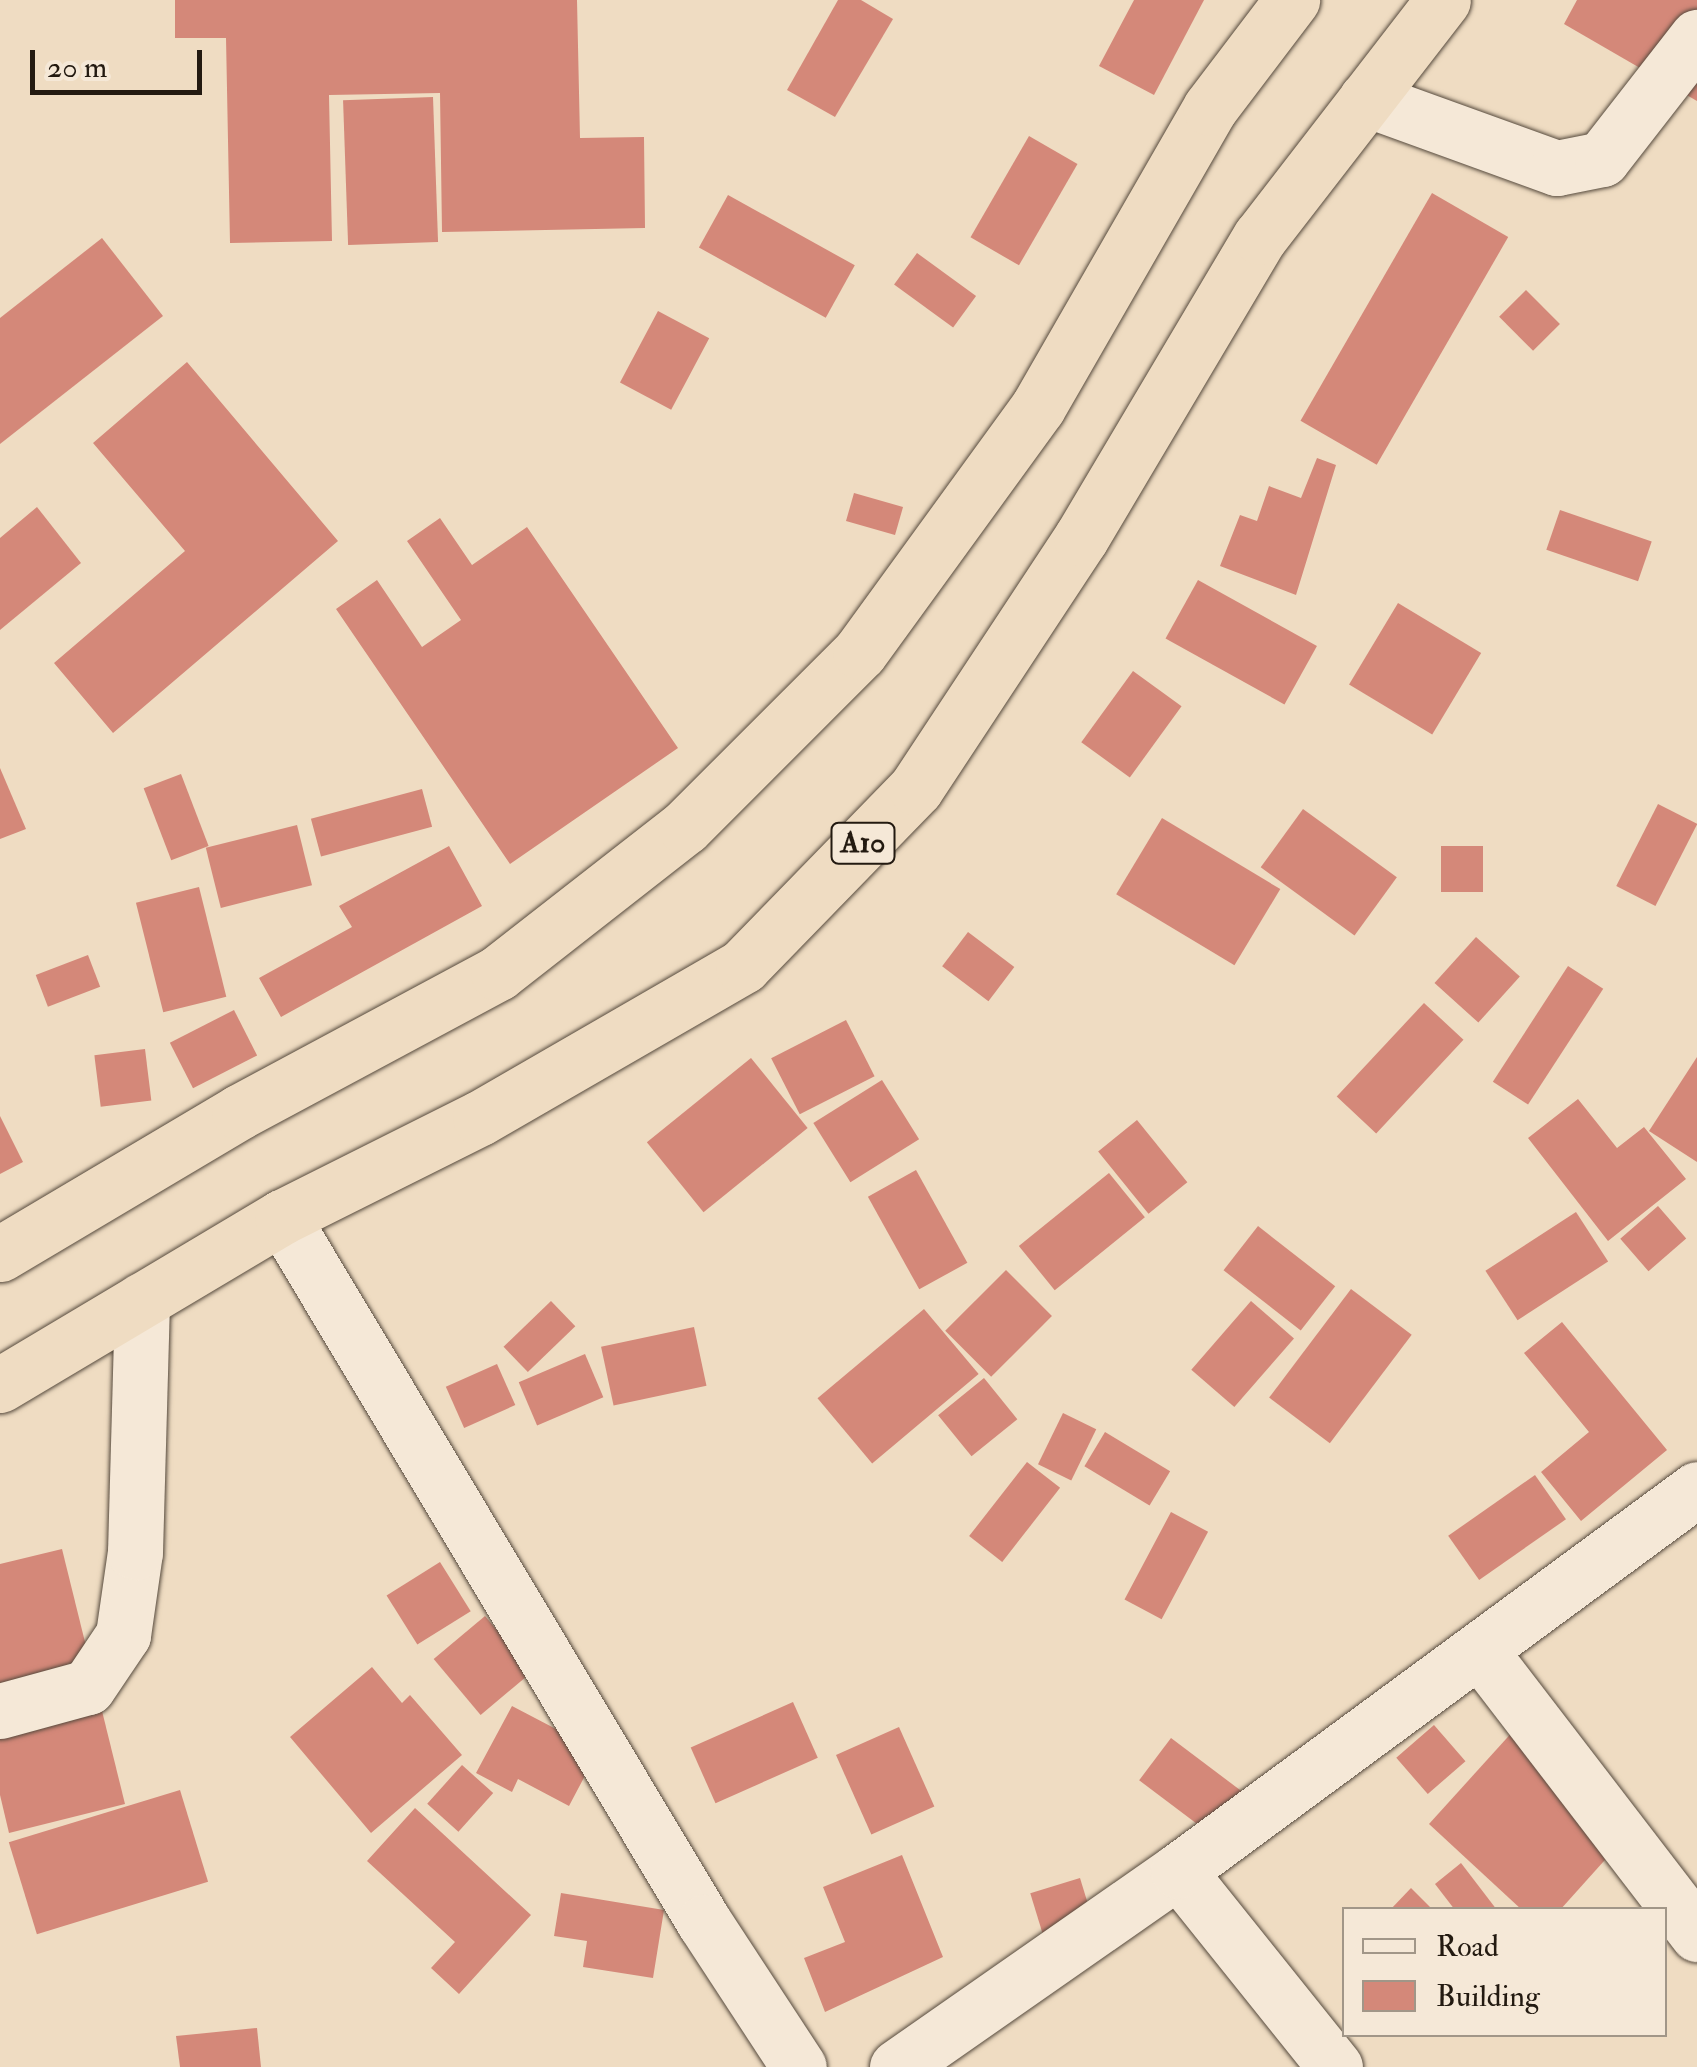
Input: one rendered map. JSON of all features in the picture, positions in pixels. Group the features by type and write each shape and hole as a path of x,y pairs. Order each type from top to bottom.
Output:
{"highway":[{"path":"0,1254 238,1112 498,973 685,827 871,636 1038,406 1210,108 1292,0"},
{"name":"A10","path":"0,1385 282,1217 480,1118 743,966 916,788 1081,538 1260,237 1443,0"}],"street":[{"path":"1366,99 1557,168 1602,159 1697,36"},
{"path":"282,1217 704,1922 799,2067"},
{"path":"0,1710 88,1686 123,1635 135,1552 142,1300"},
{"path":"897,2067 1480,1652 1697,1489"},
{"path":"1480,1652 1697,1934"},
{"path":"1178,1870 1335,2067"}],"building":[{"path":"175,0 577,0 580,138 644,137 645,228 442,232 440,93 329,95 332,241 230,243 226,38 175,38"},
{"path":"838,0 861,0 893,19 835,117 787,90"},
{"path":"1134,0 1204,0 1154,95 1099,66"},
{"path":"1577,0 1697,0 1697,101 1564,24"},
{"path":"433,97 438,242 348,245 343,100"},
{"path":"1029,136 1077,164 1019,265 970,237"},
{"path":"1432,193 1508,237 1377,465 1300,421"},
{"path":"728,195 855,265 826,318 699,247"},
{"path":"102,238 163,316 0,444 0,318"},
{"path":"917,253 976,296 953,327 894,285"},
{"path":"1526,290 1560,324 1533,351 1499,317"},
{"path":"658,311 709,338 671,410 620,383"},
{"path":"187,362 338,541 113,733 54,663 185,551 93,443"},
{"path":"1317,458 1336,465 1296,595 1220,566 1240,515 1257,521 1269,486 1301,498"},
{"path":"854,493 903,507 895,535 846,521"},
{"path":"37,507 81,563 0,630 0,538"},
{"path":"1560,510 1652,542 1638,581 1546,550"},
{"path":"440,518 472,565 527,527 678,748 510,864 336,609 377,580 422,647 461,620 407,541"},
{"path":"1198,580 1317,646 1284,705 1166,639"},
{"path":"1398,603 1481,653 1432,734 1349,684"},
{"path":"1133,671 1182,706 1130,777 1081,742"},
{"path":"0,768 26,829 0,839"},
{"path":"181,774 209,846 171,860 144,788"},
{"path":"422,789 432,827 321,856 311,819"},
{"path":"1658,804 1697,824 1655,906 1616,886"},
{"path":"1303,809 1397,877 1355,935 1261,867"},
{"path":"1162,818 1280,889 1234,965 1116,894"},
{"path":"297,825 312,885 221,908 206,848"},
{"path":"449,846 482,906 281,1017 259,978 352,927 339,906"},
{"path":"1441,846 1483,846 1483,892 1441,892"},
{"path":"199,887 226,997 163,1012 136,903"},
{"path":"968,932 1014,967 988,1001 942,966"},
{"path":"1476,937 1520,976 1478,1023 1435,983"},
{"path":"88,955 100,987 48,1007 36,975"},
{"path":"1568,966 1603,989 1528,1105 1493,1082"},
{"path":"1424,1003 1463,1040 1376,1133 1337,1097"},
{"path":"234,1010 257,1055 193,1088 170,1043"},
{"path":"846,1020 875,1076 800,1114 771,1058"},
{"path":"145,1049 151,1101 101,1107 94,1055"},
{"path":"1697,1057 1697,1162 1649,1131"},
{"path":"751,1058 808,1128 704,1212 647,1142"},
{"path":"882,1080 919,1139 850,1182 813,1123"},
{"path":"1578,1099 1617,1148 1644,1127 1686,1179 1608,1241 1528,1138"},
{"path":"0,1116 23,1162 0,1174"},
{"path":"1137,1120 1187,1182 1148,1214 1098,1151"},
{"path":"916,1170 967,1263 919,1289 868,1197"},
{"path":"1109,1173 1145,1217 1055,1290 1019,1246"},
{"path":"1658,1206 1686,1238 1648,1271 1620,1239"},
{"path":"1576,1212 1608,1261 1518,1320 1485,1271"},
{"path":"1258,1226 1335,1286 1301,1330 1224,1270"},
{"path":"1006,1270 1052,1316 991,1377 945,1331"},
{"path":"1351,1289 1412,1335 1330,1443 1269,1398"},
{"path":"551,1301 575,1326 528,1372 504,1347"},
{"path":"1251,1301 1294,1338 1234,1407 1191,1370"},
{"path":"924,1309 979,1374 872,1463 818,1398"},
{"path":"1562,1322 1667,1450 1581,1521 1541,1472 1589,1432 1524,1353"},
{"path":"694,1327 706,1386 614,1405 601,1347"},
{"path":"585,1354 603,1397 537,1425 519,1382"},
{"path":"497,1364 515,1405 464,1428 446,1387"},
{"path":"984,1378 1017,1419 972,1456 938,1415"},
{"path":"1063,1413 1096,1429 1071,1480 1038,1464"},
{"path":"1105,1432 1170,1471 1150,1505 1084,1466"},
{"path":"1027,1462 1060,1488 1002,1562 969,1536"},
{"path":"1535,1475 1566,1519 1479,1580 1448,1536"},
{"path":"1171,1512 1208,1532 1162,1619 1125,1599"},
{"path":"62,1549 125,1804 9,1833 0,1795 0,1564"},
{"path":"440,1562 471,1611 417,1645 387,1595"},
{"path":"485,1616 532,1672 481,1715 434,1659"},
{"path":"372,1667 402,1703 410,1695 462,1755 371,1833 290,1737"},
{"path":"793,1702 818,1758 715,1803 691,1748"},
{"path":"512,1706 598,1751 569,1806 518,1779 512,1792 476,1773"},
{"path":"1525,1718 1630,1832 1563,1907 1519,1907 1429,1824"},
{"path":"1434,1725 1465,1761 1428,1794 1396,1758"},
{"path":"899,1727 934,1806 871,1835 836,1755"},
{"path":"1171,1738 1248,1796 1216,1838 1139,1780"},
{"path":"462,1765 493,1793 458,1832 427,1804"},
{"path":"180,1790 208,1882 37,1934 9,1842"},
{"path":"415,1808 531,1915 459,1994 431,1968 455,1942 367,1861"},
{"path":"902,1855 943,1957 825,2012 804,1958 845,1942 823,1887"},
{"path":"1461,1863 1495,1907 1453,1907 1435,1884"},
{"path":"1080,1878 1093,1921 1043,1936 1030,1893"},
{"path":"1411,1888 1430,1907 1393,1907"},
{"path":"561,1893 664,1910 653,1978 583,1967 587,1941 554,1936"},
{"path":"257,2028 261,2067 180,2067 176,2036"}]}
